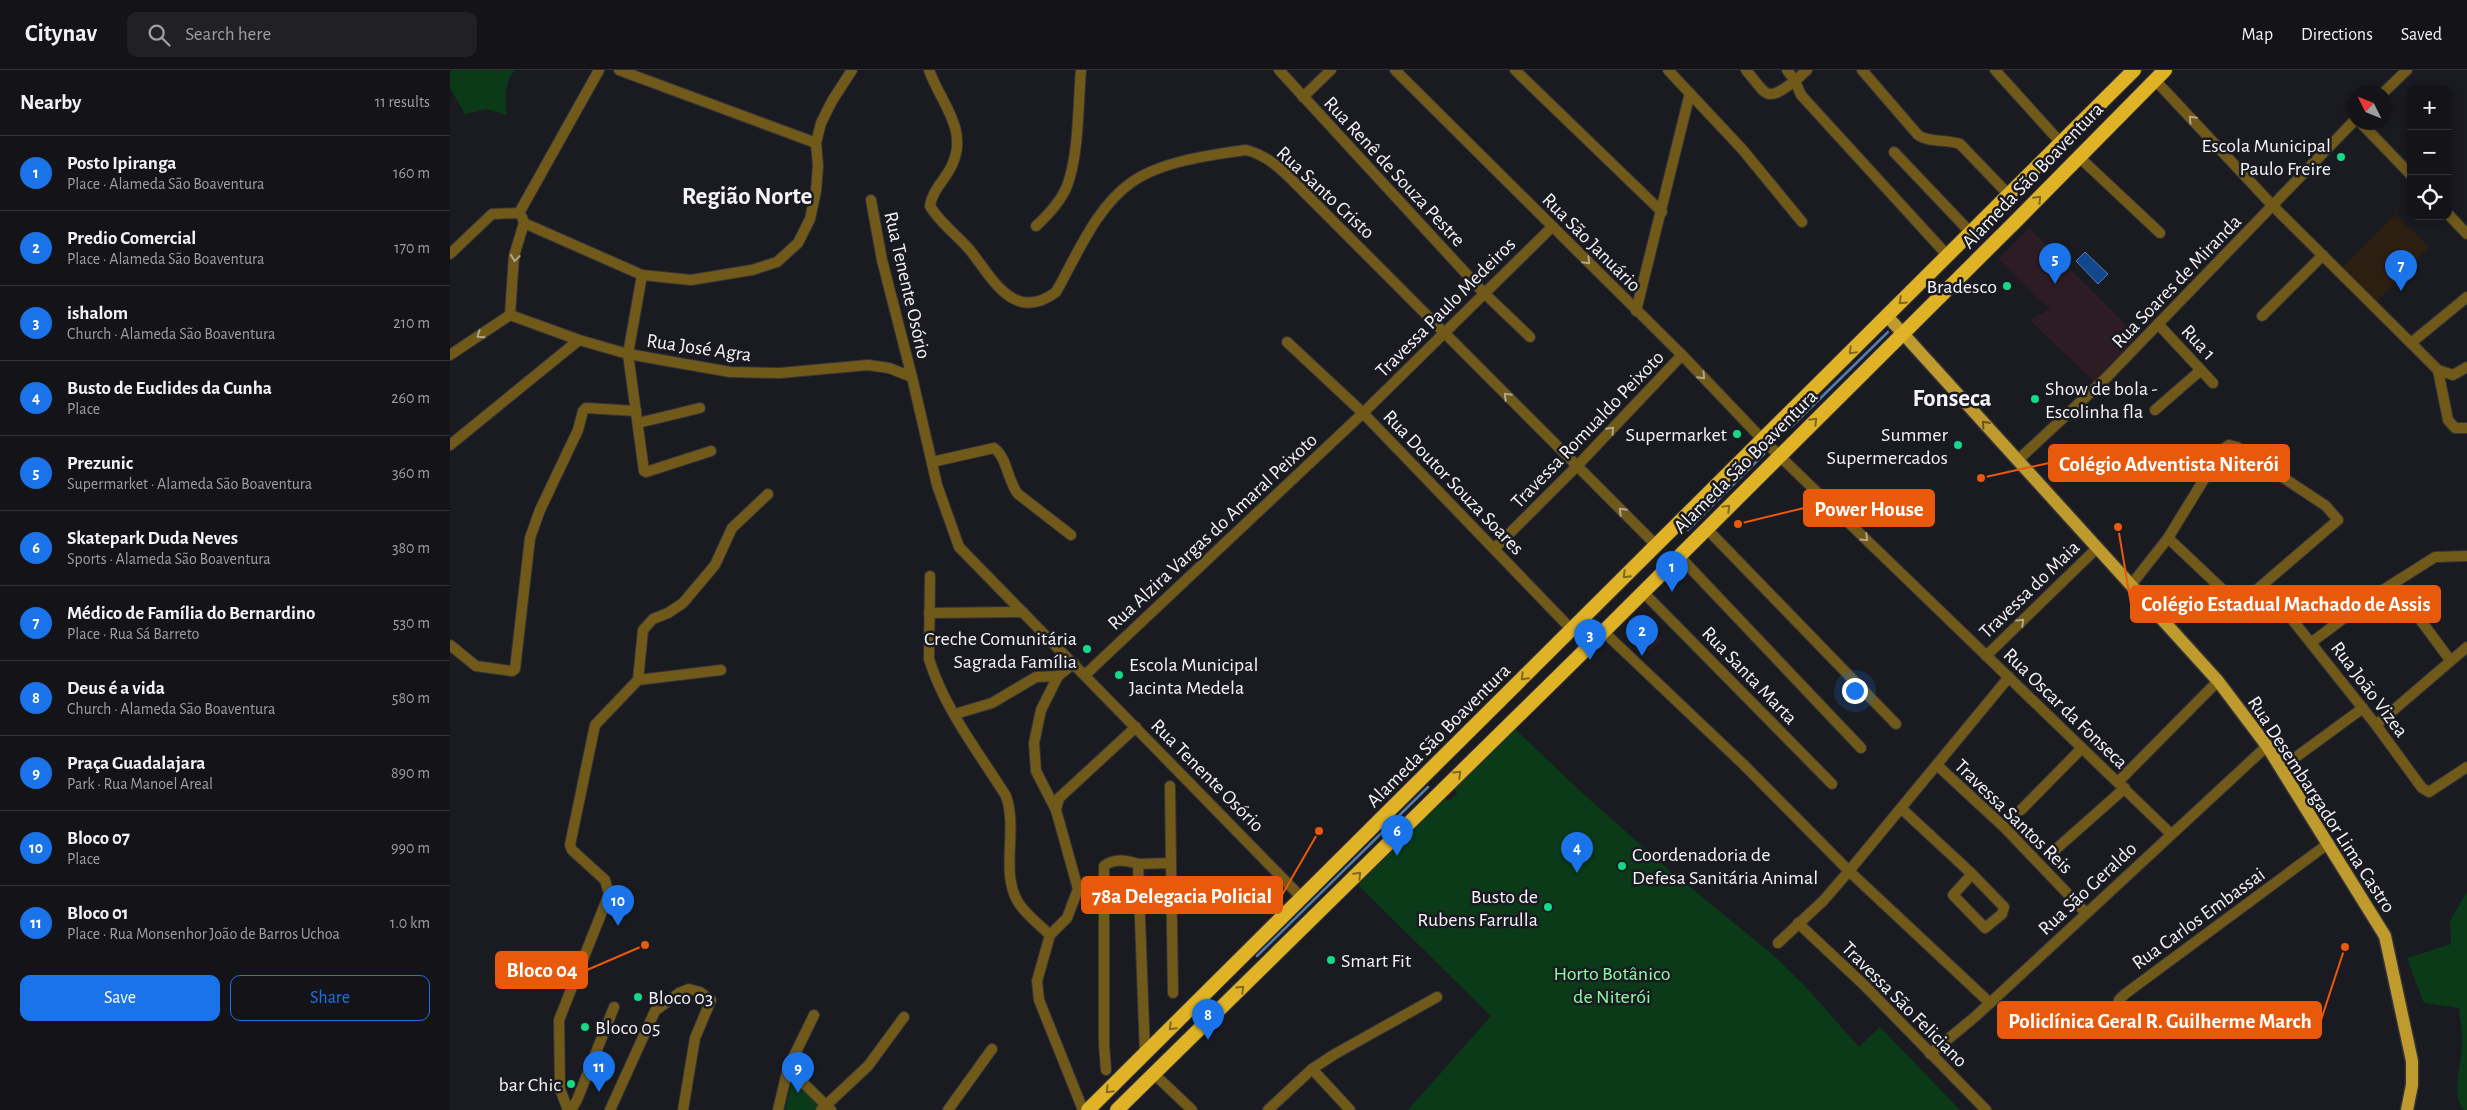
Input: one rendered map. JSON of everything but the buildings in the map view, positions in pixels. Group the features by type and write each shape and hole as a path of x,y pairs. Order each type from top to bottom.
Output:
{"highway":[{"name":"Alameda São Boaventura","path":"1088,1110 1571,629 1764,440 2134,70"},
{"name":"Alameda São Boaventura","path":"1118,1110 1317,916 2020,217 2078,156 2160,75"}],"main road":[{"name":"Rua Desembargador Lima Castro","path":"1887,316 2218,681 2267,746 2385,936 2390,951 2412,1062 2412,1085 2407,1110"}],"street":[{"path":"519,213 599,70"},
{"path":"619,70 816,144"},
{"path":"519,213 524,223 642,276 691,280 752,270 777,262 798,243 810,219 816,191 818,166 816,144 821,123 832,100 852,70"},
{"name":"Rua Santo Cristo","path":"929,70 935,87 954,118 958,139 957,152 952,166 931,198 930,206 969,249 997,287 1008,296 1018,301 1035,302 1046,299 1056,292 1100,215 1133,181 1171,164 1246,150 1258,153 1271,160 1656,545"},
{"path":"1036,226 1056,205 1066,187 1072,170 1081,70"},
{"name":"Rua Renê de Souza Pestre","path":"1278,70 1483,292 1530,336"},
{"path":"1303,97 1331,70"},
{"name":"Rua São Januário","path":"1395,70 1682,355 1764,440"},
{"path":"1515,70 1662,212"},
{"path":"1668,70 1742,149 1802,222"},
{"path":"1746,70 1766,93 1771,96 1778,94 1807,70"},
{"path":"1787,70 1796,81 1801,95 1948,256"},
{"path":"1862,70 1918,135 1925,139 1951,140 1960,144 2009,195"},
{"path":"1995,70 2060,143"},
{"path":"2391,85 2407,70"},
{"path":"2160,75 2274,206 2438,370 2452,375 2467,366"},
{"path":"1636,311 1690,93"},
{"name":"Rua Soares de Miranda","path":"2018,460 2105,379 2347,128"},
{"path":"2368,130 2407,171"},
{"path":"1894,152 1971,233"},
{"path":"2078,156 2160,233"},
{"name":"Rua Tenente Osório","path":"871,200 882,260 932,462 947,517 959,547 1302,898"},
{"path":"450,254 492,214 499,212 519,213"},
{"path":"2452,218 2467,234"},
{"path":"450,355 510,315 514,256 524,223"},
{"name":"Travessa Paulo Medeiros","path":"1363,413 1483,292 1552,227"},
{"path":"2262,316 2322,255"},
{"path":"642,276 628,354 645,472 711,451"},
{"path":"2411,343 2467,297"},
{"name":"Rua José Agra","path":"510,315 579,340 628,354 743,373 780,373 868,365 889,368"},
{"name":"Rua 1","path":"2158,324 2214,384"},
{"path":"450,445 579,340"},
{"name":"Rua Doutor Souza Soares","path":"1287,342 1363,413 1571,629"},
{"name":"Travessa Romualdo Peixoto","path":"1495,548 1577,466 1682,355"},
{"name":"Rua Tenente Osório","path":"889,368 912,377"},
{"path":"2155,410 2201,370"},
{"path":"2438,370 2448,420 2455,428 2467,428"},
{"path":"450,645 476,666 512,671 515,669 530,538 540,510 578,430 583,410 586,408 636,412"},
{"path":"638,423 700,408"},
{"name":"Rua Alzira Vargas do Amaral Peixoto","path":"1085,674 1363,413"},
{"name":"Rua Oscar da Fonseca","path":"1764,440 2171,834"},
{"path":"2131,585 2168,538 2222,450 2229,445 2237,447 2326,506 2338,520 2244,603 2239,605 2168,538"},
{"path":"932,462 994,448 1000,454 1012,487 1018,494 1071,536"},
{"path":"614,1007 577,1100 569,1110 560,1090 559,1020 609,894 605,880 572,850 570,845 595,725 638,680 643,630 653,619 668,613 683,603 716,565 732,528 768,494"},
{"path":"1706,528 1896,724"},
{"name":"Travessa do Maia","path":"1986,656 2097,548"},
{"path":"1679,556 1862,748"},
{"path":"2312,642 2394,584 2435,558 2467,556"},
{"path":"930,576 929,659 933,671 955,714 1006,796 1011,810 1010,873 1017,900 1050,935"},
{"path":"2394,584 2450,660"},
{"name":"Rua Santa Marta","path":"1643,592 1832,784"},
{"path":"929,613 1024,612"},
{"name":"Rua João Vizea","path":"2287,613 2363,708 2422,788 2430,792 2436,790 2467,767"},
{"path":"1603,631 1743,764 1849,871 1990,1003"},
{"path":"2376,725 2467,647"},
{"path":"1074,663 1058,676 1041,710 1034,743 1036,771 1056,810 1078,889 1067,918 1050,935 1036,981 1037,991 1083,1110"},
{"path":"638,680 721,670"},
{"path":"955,714 992,703 1036,677 1058,676"},
{"path":"1778,943 1823,901 1902,809 2009,677"},
{"path":"2055,850 2121,785 2218,681"},
{"path":"2281,768 2363,708"},
{"path":"1056,810 1061,794 1136,727"},
{"name":"Rua São Geraldo","path":"1930,1054 1990,1003 2267,746"},
{"path":"2021,810 2082,748"},
{"name":"Travessa Santos Reis","path":"1937,765 2005,828 2086,913"},
{"path":"1170,786 1173,993"},
{"path":"1902,809 1972,874 2004,907 2002,914 1985,928 1953,895 1972,874"},
{"name":"Rua Carlos Embassai","path":"2131,1032 2117,1013 2119,1000 2125,994 2329,843"},
{"path":"1106,1070 1104,1045 1104,866 1110,861 1127,860 1138,864 1171,863"},
{"path":"1138,864 1145,1054"},
{"name":"Travessa São Feliciano","path":"1798,923 1864,986 1986,1110"},
{"path":"610,1110 655,1011 679,994 690,989 700,992 710,999 696,1038 683,1110"},
{"path":"1268,1110 1312,1069 1334,1054 1437,997"},
{"path":"778,1110 788,1068 814,1015"},
{"path":"788,1068 826,1108 868,1066 904,1017"},
{"path":"948,1110 992,1048"},
{"path":"1312,1069 1350,1110"},
{"path":"1153,1074 1192,1110"}],"shaded area":[{"path":"2395,214 2429,247 2376,302 2341,269"},
{"path":"2029,228 2137,336 2094,382 2030,320 2050,309 1998,259"},
{"path":"1644,621 1662,639 1650,652 1632,634"}],"green space":[{"path":"450,70 515,70 507,85 507,115 486,109 465,114 450,88"},
{"name":"Horto Botânico de Niterói","path":"1513,727 1579,790 1669,870 1772,954 1804,985 1859,1047 1880,1027 1960,1110 1408,1110 1491,1016 1358,885 1442,798 1449,801 1457,794 1454,786"},
{"path":"2467,892 2467,1110 2464,1110 2460,1103 2457,1087 2462,1052 2459,1008 2424,1003 2407,958 2451,944 2450,921"},
{"path":"792,1079 821,1107 818,1110 785,1110"}],"water":[{"path":"2085,252 2108,274 2098,284 2076,261"}],"waterway":[{"path":"1791,427 1888,332"},
{"path":"1688,530 1764,454"},
{"path":"1257,956 1428,787"}],"place":[{"name":"Escola Municipal Paulo Freire","path":"2341,157"},
{"name":"Prezunic","path":"2055,284"},
{"name":"Bradesco","path":"2007,286"},
{"name":"Médico de Família do Bernardino","path":"2401,291"},
{"name":"Show de bola - Escolinha fla","path":"2035,399"},
{"name":"Supermarket","path":"1737,434"},
{"name":"Summer Supermercados","path":"1958,445"},
{"name":"Colégio Adventista Niterói","path":"1981,478"},
{"name":"Power House","path":"1738,524"},
{"name":"Colégio Estadual Machado de Assis","path":"2118,527"},
{"name":"Posto Ipiranga","path":"1672,592"},
{"name":"Creche Comunitária Sagrada Família","path":"1087,649"},
{"name":"Predio Comercial","path":"1642,656"},
{"name":"ishalom","path":"1590,660"},
{"name":"Escola Municipal Jacinta Medela","path":"1119,675"},
{"name":"78a Delegacia Policial","path":"1319,831"},
{"name":"Skatepark Duda Neves","path":"1397,856"},
{"name":"Coordenadoria de Defesa Sanitária Animal","path":"1622,866"},
{"name":"Busto de Euclides da Cunha","path":"1577,873"},
{"name":"Busto de Rubens Farrulla","path":"1548,907"},
{"name":"Bloco 07","path":"618,926"},
{"name":"Bloco 04","path":"645,945"},
{"name":"Policlínica Geral R. Guilherme March","path":"2345,947"},
{"name":"Smart Fit","path":"1331,960"},
{"name":"Bloco 03","path":"638,997"},
{"name":"Bloco 05","path":"585,1027"},
{"name":"Deus é a vida","path":"1208,1040"},
{"name":"bar Chic","path":"571,1084"},
{"name":"Bloco 01","path":"599,1092"},
{"name":"Praça Guadalajara","path":"798,1093"}],"district":[{"name":"Região Norte","path":"747,195"},
{"name":"Fonseca","path":"1952,397"}]}
